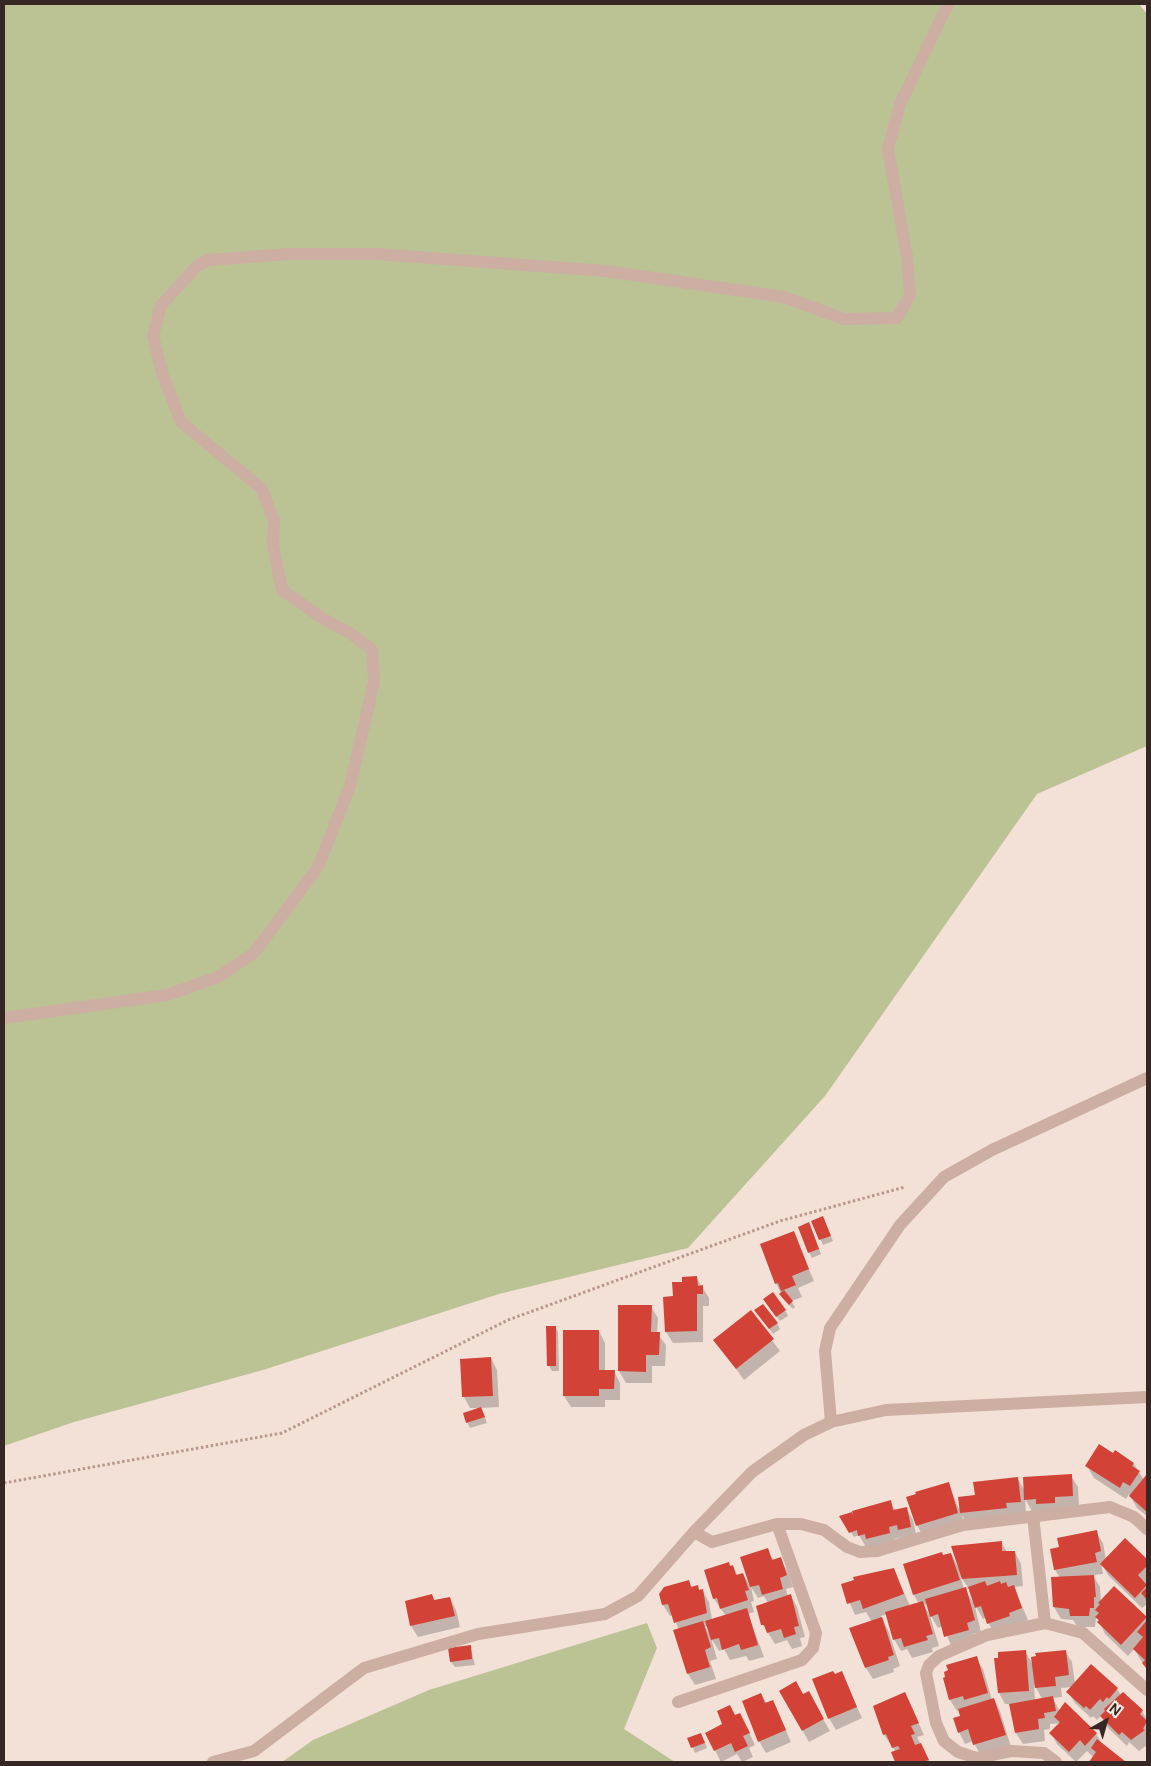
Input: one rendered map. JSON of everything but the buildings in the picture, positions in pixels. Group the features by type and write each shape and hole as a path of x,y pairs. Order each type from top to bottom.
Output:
{"street":[{"path":"4,1018 167,995 218,977 254,953 318,867 350,786 374,682 372,650 350,633 322,618 282,590 273,545 274,522 262,489 181,422 162,373 153,336 161,304 198,265 209,260 289,254 377,254 606,270 784,296 844,320 897,318 910,295 907,257 888,150 900,104 948,4"},
{"path":"831,1422 824,1351 830,1328 900,1225 944,1177 992,1150 1147,1078"},
{"path":"213,1762 254,1751 364,1668 478,1634 605,1614 638,1596 694,1532 752,1472 804,1435 831,1422 886,1410 1147,1397"},
{"path":"694,1532 712,1542 777,1524 801,1524 824,1530 847,1548 860,1552 876,1551 963,1525 1110,1507 1134,1517 1147,1529"},
{"path":"1033,1516 1045,1623"},
{"path":"678,1702 802,1660 813,1648 816,1634 777,1524"},
{"path":"1056,1762 1044,1753 1011,1751 977,1758 958,1752 944,1741 936,1723 926,1673 930,1665 939,1656 987,1635 1045,1623 1083,1633 1147,1690"}],"path":[{"path":"4,1483 282,1434 508,1320 780,1221 908,1187"}],"green space":[{"path":"4,4 1139,4 1147,14 1147,746 1037,794 825,1096 688,1248 499,1294 263,1370 74,1422 4,1446"},
{"path":"647,1623 657,1648 624,1729 675,1762 282,1762 313,1740 429,1690"}]}
